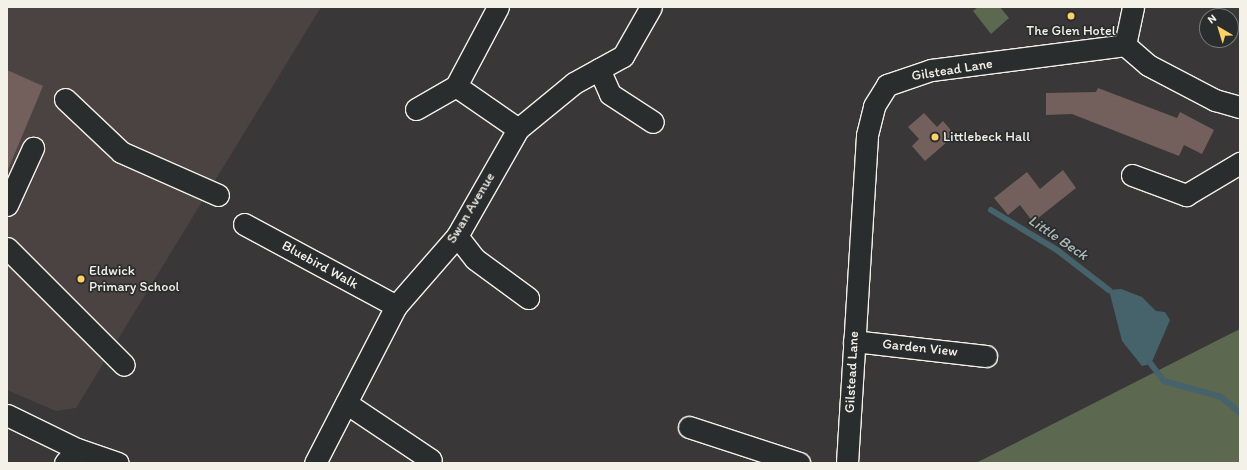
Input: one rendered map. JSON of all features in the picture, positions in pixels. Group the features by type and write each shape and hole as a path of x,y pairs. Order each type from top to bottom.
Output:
{"street":[{"path":"416,108 456,86 498,7"},
{"name":"Swan Avenue","path":"315,463 396,306 457,236 518,129 574,83 623,56 651,7"},
{"path":"1133,7 1125,45 1148,65 1215,100 1240,107"},
{"name":"Gilstead Lane","path":"847,463 867,135 874,106 887,85 931,70 1125,45"},
{"path":"599,70 610,94 653,122"},
{"path":"456,86 518,129"},
{"path":"65,99 121,152 218,195"},
{"path":"7,205 32,148"},
{"path":"1132,175 1186,195 1240,163"},
{"name":"Bluebird Walk","path":"244,224 396,306"},
{"path":"457,236 475,259 528,298"},
{"path":"7,248 124,365"},
{"name":"Garden View","path":"854,341 986,356"},
{"path":"346,403 431,460"},
{"path":"7,415 71,456 118,463"},
{"path":"689,427 799,463"}],"shaded area":[{"name":"Eldwick Primary School","path":"7,7 321,7 76,408 56,411 7,390"}],"green space":[{"path":"978,7 1000,7 1009,18 991,34 973,11"},
{"path":"1240,329 1240,463 976,463 1216,341"}],"water":[{"path":"1121,289 1142,297 1156,311 1165,312 1170,320 1151,364 1142,366 1122,341 1109,290"}],"building":[{"path":"7,70 43,86 7,172"},
{"path":"1098,88 1177,118 1180,112 1214,130 1202,154 1184,145 1179,156 1072,114 1046,115 1046,93 1096,92"},
{"name":"Littlebeck Hall","path":"924,113 937,127 943,121 955,135 925,161 912,146 919,139 908,127"},
{"path":"1063,170 1076,188 1033,222 1020,205 1008,215 994,198 1027,172 1040,189"}],"waterway":[{"name":"Little Beck","path":"991,210 1057,250 1109,290"},
{"name":"Little Beck","path":"1151,364 1164,381 1221,397 1240,413"}],"place":[{"name":"The Glen Hotel","path":"1071,16"},
{"name":"Littlebeck Hall","path":"935,137"},
{"name":"Eldwick Primary School","path":"81,279"}]}
